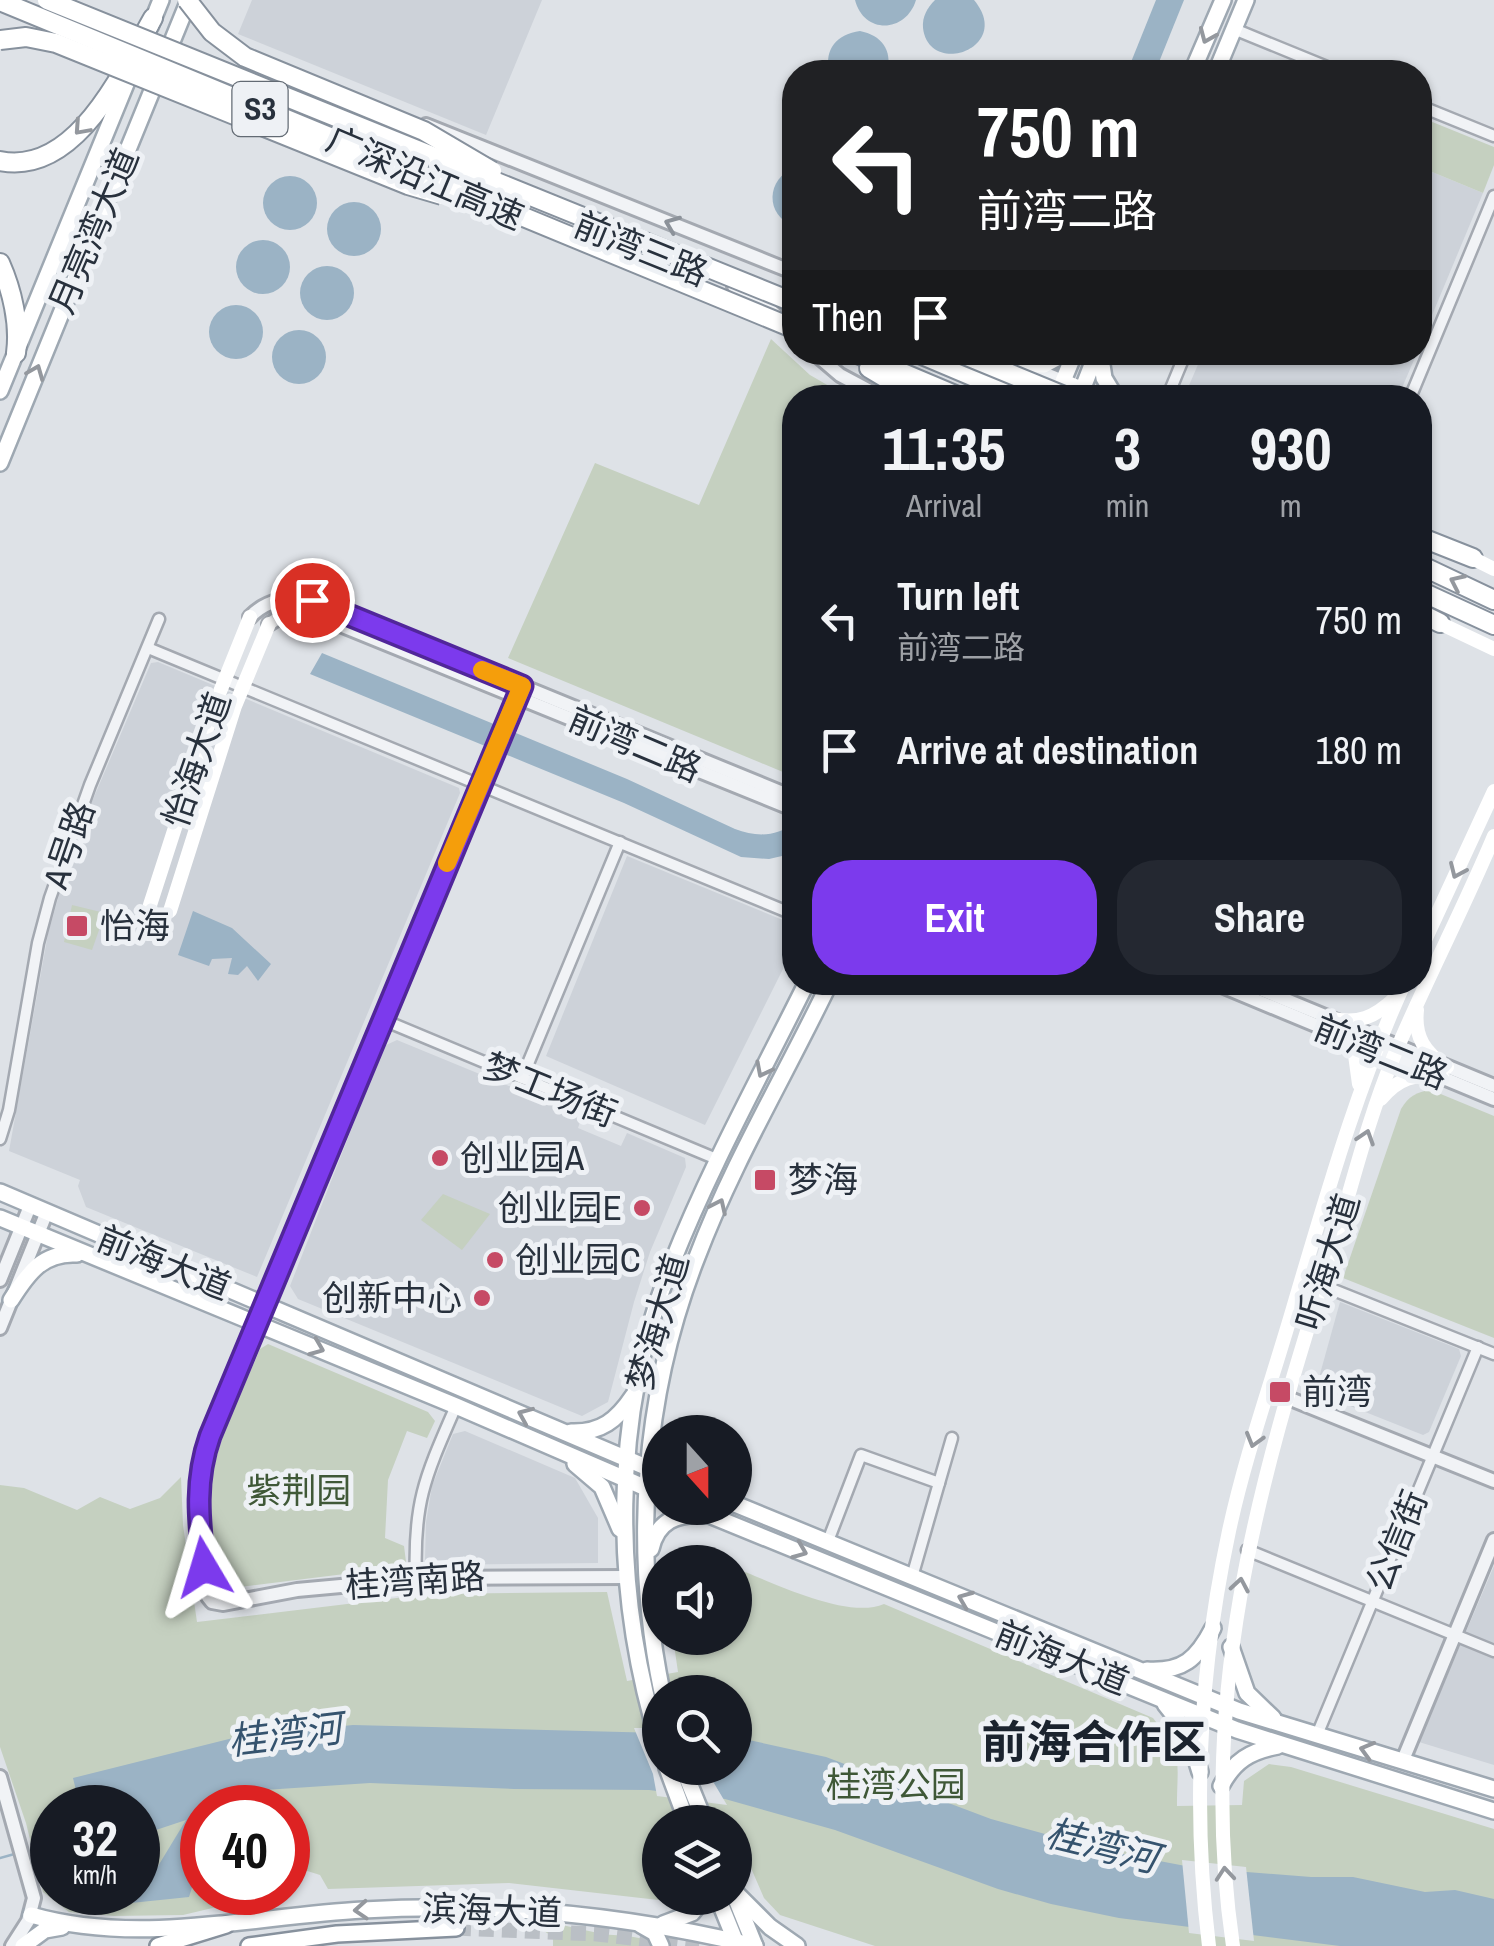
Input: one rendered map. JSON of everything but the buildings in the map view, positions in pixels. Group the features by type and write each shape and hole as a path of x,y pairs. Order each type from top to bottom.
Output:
{"highway":[{"name":"广深沿江高速","path":"0,0 782,327"},
{"name":"广深沿江高速","path":"47,0 782,298"},
{"path":"190,0 212,32 245,57 424,130 540,199"},
{"path":"0,161 39,160 70,140 114,85 157,9"},
{"path":"0,40 26,37 56,43 408,185 519,218"},
{"path":"0,263 14,310 16,354"},
{"path":"0,281 14,310"},
{"path":"864,365 897,385"},
{"path":"884,365 931,385"},
{"path":"946,365 993,385"},
{"path":"996,365 1055,385"},
{"path":"1432,540 1473,558"},
{"path":"1432,571 1494,600"},
{"path":"1432,597 1494,625"},
{"path":"1432,619 1440,623"}],"main road":[{"name":"月亮湾大道","path":"0,463 190,0"},
{"path":"1197,60 1222,0"},
{"path":"1221,60 1246,0"},
{"name":"月亮湾大道","path":"0,392 157,9"},
{"path":"1473,558 1494,569"},
{"name":"怡海大道","path":"150,905 224,679 250,617"},
{"path":"1440,623 1494,649"},
{"name":"怡海大道","path":"170,911 242,686 269,624"},
{"path":"1432,925 1494,790"},
{"name":"听海大道","path":"1432,974 1494,836"},
{"name":"梦海大道","path":"642,1634 628,1577 627,1458 635,1392 648,1335 671,1264 801,995"},
{"name":"梦海大道","path":"655,1413 682,1298 698,1252 823,995"},
{"path":"1330,1025 1370,1018 1395,995"},
{"name":"听海大道","path":"1209,1946 1200,1802 1203,1717 1213,1628 1238,1497 1358,1094 1399,995"},
{"name":"听海大道","path":"1233,1946 1221,1794 1223,1725 1247,1550 1288,1398 1377,1103 1422,995"},
{"path":"1418,1005 1416,1025 1420,1040 1445,1072"},
{"path":"1330,1025 1355,1055 1360,1071 1358,1094"},
{"path":"1377,1103 1404,1079 1445,1072"},
{"name":"前海大道","path":"0,1192 642,1465"},
{"name":"前海大道","path":"0,1218 642,1486"},
{"path":"11,1300 35,1267 50,1257 94,1257"},
{"path":"562,1431 588,1432 607,1425 635,1392"},
{"path":"556,1450 602,1487 615,1513 626,1552"},
{"name":"前海大道","path":"752,1511 1205,1698 1494,1789"},
{"name":"前海大道","path":"734,1525 1223,1725 1494,1811"},
{"path":"1140,1670 1159,1671 1188,1664 1198,1656 1213,1628"},
{"path":"1231,1647 1246,1693 1285,1726"},
{"name":"梦海大道","path":"647,1655 655,1675"},
{"name":"梦海大道","path":"647,1655 650,1675"},
{"path":"1158,1698 1188,1733 1200,1772"},
{"path":"1221,1794 1228,1772 1244,1757 1282,1745"},
{"name":"滨海大道","path":"226,1925 343,1911 452,1907 548,1911 653,1924 755,1946"},
{"path":"752,1910 797,1946"},
{"path":"31,1915 81,1926"},
{"path":"653,1924 688,1915"},
{"path":"725,1915 736,1944"},
{"path":"743,1915 755,1946"},
{"path":"633,1922 655,1933 662,1946"},
{"path":"23,1946 45,1930 81,1926 150,1929 226,1925"},
{"path":"158,1946 226,1925"},
{"path":"249,1946 337,1934 456,1928"}],"street":[{"name":"前湾三路","path":"190,0 200,24 213,38 782,268"},
{"path":"1234,29 1308,60"},
{"name":"前湾三路","path":"147,102 175,78 194,73 209,76 717,280 760,301 782,320"},
{"path":"1432,111 1494,136"},
{"path":"1432,345 1494,196"},
{"path":"717,280 730,247"},
{"path":"828,365 859,385"},
{"path":"1022,365 1061,385"},
{"path":"250,617 277,601 310,606"},
{"path":"269,624 288,612 310,606"},
{"name":"前湾二路","path":"310,606 782,793"},
{"name":"A号路","path":"0,1139 50,898 90,785 159,619"},
{"path":"148,648 782,909"},
{"path":"256,1323 520,691"},
{"name":"前湾二路","path":"520,691 782,804"},
{"path":"522,1078 620,842"},
{"name":"前湾二路","path":"1248,995 1445,1072 1494,1086"},
{"name":"前湾二路","path":"1269,995 1330,1025"},
{"name":"梦工场街","path":"381,1020 719,1160"},
{"name":"前湾二路","path":"1445,1072 1494,1099"},
{"path":"0,1280 30,1206"},
{"path":"0,1328 46,1214"},
{"path":"1321,1285 1494,1354"},
{"name":"桂湾南路","path":"256,1323 200,1469 198,1508 208,1597 212,1602 224,1604 298,1590 416,1578 628,1577"},
{"name":"公信街","path":"1317,1736 1478,1347"},
{"path":"1288,1398 1494,1481"},
{"path":"416,1578 416,1519 422,1486 456,1406"},
{"path":"912,1577 952,1438"},
{"path":"828,1541 860,1455 940,1483"},
{"path":"1403,1760 1494,1540"},
{"path":"1247,1550 1494,1651"},
{"path":"0,1777 30,1877"},
{"path":"12,1946 31,1915"}],"shaded area":[{"path":"252,0 542,0 486,135 238,34"},
{"path":"1432,172 1483,193 1432,315"},
{"path":"1198,365 1412,365 1403,385 1189,385"},
{"path":"158,662 459,788 460,793 257,1277 86,1207 78,1186 80,1180 9,1151 48,934 64,877 151,663"},
{"path":"627,856 782,920 782,971 705,1125 546,1056"},
{"path":"397,1040 582,1116 578,1128 621,1146 627,1133 685,1158 686,1167 650,1252 634,1302 608,1402 582,1416 298,1299 290,1286 384,1046"},
{"path":"1340,1302 1459,1349 1461,1356 1429,1432 1423,1435 1315,1392"},
{"path":"465,1431 575,1478 598,1518 598,1563 432,1565 425,1560 432,1486 453,1434"},
{"path":"1494,1566 1494,1765 1419,1742"}],"green space":[{"path":"1432,122 1494,147 1494,165 1483,193 1432,172"},
{"path":"771,339 782,349 782,365 799,365 827,385 782,385 782,772 508,658 595,463 699,505"},
{"path":"72,905 105,913 92,950 64,942"},
{"path":"1431,1090 1494,1116 1494,1338 1343,1278 1401,1109 1413,1095"},
{"path":"443,1194 490,1214 462,1250 421,1220"},
{"name":"紫荆园","path":"268,1344 428,1412 435,1421 427,1438 407,1431 388,1480 385,1538 404,1546 406,1562 401,1567 223,1589 211,1508 215,1464 225,1430 260,1349"},
{"name":"桂湾公园","path":"181,1477 183,1525 197,1622 430,1594 607,1592 627,1681 642,1678 642,1785 752,1785 752,1675 661,1675 678,1672 676,1655 752,1655 752,1575 830,1603 868,1608 884,1604 1153,1718 1177,1759 1177,1806 1242,1805 1244,1781 1269,1764 1291,1767 1494,1829 1494,1946 875,1946 780,1915 764,1898 752,1870 752,1805 642,1805 642,1898 509,1883 328,1889 320,1875 310,1872 310,1785 180,1785 183,1915 114,1916 103,1915 160,1915 160,1785 30,1785 30,1839 0,1747 0,1485 24,1488 77,1510 100,1497 130,1509 160,1498"},
{"path":"503,1917 638,1938 659,1946 553,1946 553,1937 538,1927"}],"water":[{"path":"855,0 916,0 904,19 885,26 867,19"},
{"path":"935,0 974,0 984,17 984,32 977,43 952,54 929,43 923,20"},
{"path":"1156,0 1184,0 1160,60 1132,60"},
{"path":"860,31 874,36 887,50 888,60 828,60 834,44 845,35"},
{"path":"290,176 309,184 317,203 309,222 290,230 271,222 263,203 271,184"},
{"path":"782,176 782,218 772,197"},
{"path":"354,202 373,210 381,229 373,248 354,256 335,248 327,229 335,210"},
{"path":"263,240 282,248 290,267 282,286 263,294 244,286 236,267 244,248"},
{"path":"327,266 346,274 354,293 346,312 327,320 308,312 300,293 308,274"},
{"path":"236,305 255,313 263,332 255,351 236,359 217,351 209,332 217,313"},
{"path":"299,330 318,338 326,357 318,376 299,384 280,376 272,357 280,338"},
{"path":"322,653 627,779 735,829 766,834 782,830 782,856 741,857 624,803 310,674"},
{"path":"193,911 232,928 271,964 258,981 247,966 238,975 228,974 232,958 212,959 209,966 178,955"},
{"name":"桂湾河","path":"353,1725 642,1733 642,1785 752,1785 752,1741 826,1757 991,1819 1107,1851 1196,1868 1353,1877 1425,1892 1455,1890 1494,1899 1494,1946 1340,1946 1119,1918 998,1889 835,1830 752,1805 649,1790 370,1783 310,1787 180,1785 180,1822 160,1829 160,1785 75,1785 73,1778 237,1737"},
{"path":"180,1830 180,1898 160,1900 160,1863"}],"pier":[{"path":"634,1728 642,1728 642,1747"},
{"path":"655,1785 715,1785 727,1805 657,1796"},
{"path":"1182,1860 1246,1867 1254,1941 1189,1933"}],"waterway":[{"path":"0,1858 18,1853"}],"tunnel":[{"path":"456,1928 597,1934 699,1946"}],"slow traffic":[{"path":"447,863 522,686 482,670"}],"place":[{"name":"怡海","path":"77,926"},
{"name":"创业园A","path":"440,1158"},
{"name":"梦海","path":"765,1180"},
{"name":"创业园E","path":"642,1208"},
{"name":"创业园C","path":"495,1260"},
{"name":"创新中心","path":"482,1298"},
{"name":"前湾","path":"1280,1392"}],"district":[{"name":"前海合作区","path":"1094,1742"}],"route":[{"path":"204,1567 197,1498 200,1469 210,1436 522,686 312,600"}]}
